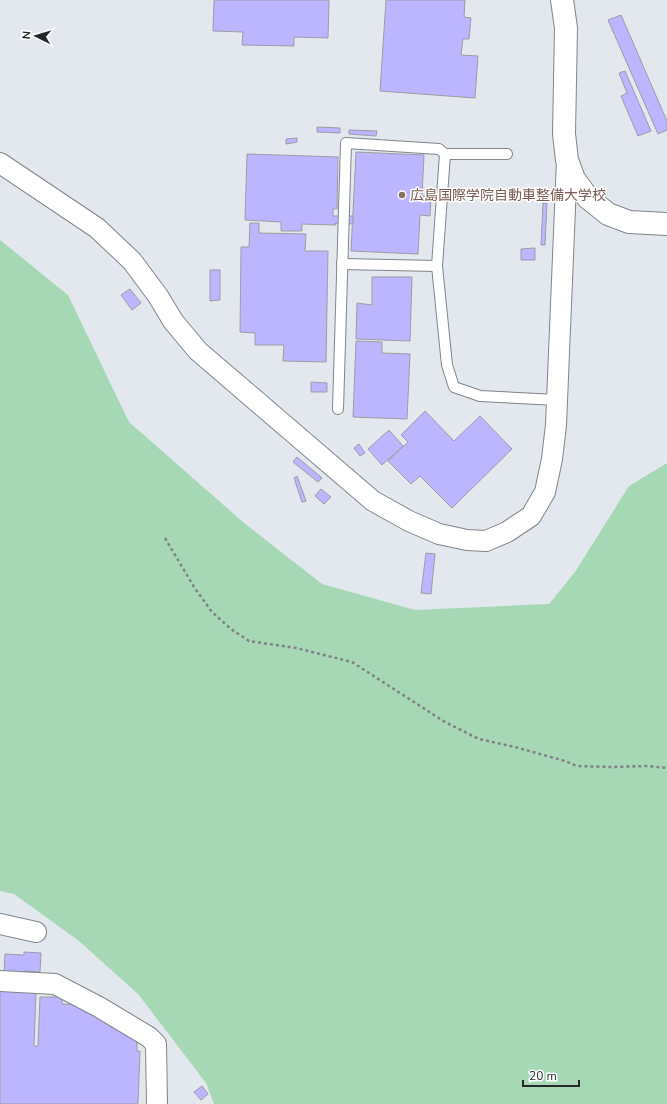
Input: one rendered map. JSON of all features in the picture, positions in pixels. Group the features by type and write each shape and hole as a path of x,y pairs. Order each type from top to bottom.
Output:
{"street":[{"path":"0,163 97,228 132,260 158,296 173,321 198,351 373,501 409,521 439,534 467,540 486,541 507,532 531,516 546,492 552,459 556,425 567,160 564,134 566,28 562,0"},
{"path":"567,160 574,179 588,198 608,214 629,222 667,224"},
{"path":"0,924 36,932"},
{"path":"0,981 55,984 149,1037 156,1044 157,1104"}],"lane":[{"path":"338,408 346,143 439,149 445,154 507,154"},
{"path":"445,154 437,266 447,365 454,387 480,396 556,400"},
{"path":"342,264 437,266"}],"path":[{"path":"165,538 194,587 212,612 249,641 296,648 352,662 444,722 479,739 544,755 576,766 648,766 667,768"}],"green space":[{"path":"0,240 68,295 129,422 243,522 322,584 415,610 549,604 575,572 629,486 667,463 667,1104 214,1104 206,1083 138,994 79,941 14,894 0,891"}],"building":[{"path":"214,0 329,0 328,38 294,37 294,46 242,45 243,32 213,31"},
{"path":"386,0 465,0 464,17 471,18 469,39 463,39 461,55 478,56 475,98 380,91"},
{"path":"621,15 667,121 667,130 658,134 608,20"},
{"path":"625,71 651,131 638,136 621,96 627,93 619,73"},
{"path":"317,127 340,128 340,133 317,132"},
{"path":"349,130 377,131 376,136 349,134"},
{"path":"297,138 297,142 286,144 286,139"},
{"path":"356,152 424,155 422,196 431,196 430,216 420,215 418,254 351,251"},
{"path":"247,154 338,157 337,209 333,209 333,216 353,216 353,224 302,224 302,231 281,231 281,222 245,220"},
{"path":"543,203 547,203 545,245 541,245"},
{"path":"250,223 259,223 259,233 306,234 305,251 328,251 326,362 283,361 284,345 255,345 255,333 240,332 241,247 249,247"},
{"path":"535,248 535,260 521,260 521,249"},
{"path":"210,270 220,270 220,300 210,301"},
{"path":"372,277 412,277 410,341 356,339 357,303 372,305"},
{"path":"130,289 141,303 132,310 121,295"},
{"path":"356,341 382,342 382,353 410,354 407,419 353,417"},
{"path":"311,382 327,383 327,392 311,392"},
{"path":"425,411 454,441 480,416 512,449 452,508 420,476 411,484 388,461 408,442 401,435"},
{"path":"389,430 403,446 382,465 368,449"},
{"path":"359,444 365,453 360,456 354,448"},
{"path":"297,457 322,478 318,482 293,462"},
{"path":"297,476 306,501 302,502 294,478"},
{"path":"321,489 331,497 324,504 315,496"},
{"path":"426,553 435,554 431,594 421,593"},
{"path":"24,952 41,953 40,972 25,971 25,974 4,973 5,954 24,955"},
{"path":"0,988 36,992 34,1046 38,1046 40,997 62,997 62,1004 84,1005 137,1040 137,1051 140,1051 138,1104 0,1104"},
{"path":"202,1086 208,1094 201,1100 194,1092"}],"place":[{"name":"広島国際学院自動車整備大学校","path":"402,195"}]}
